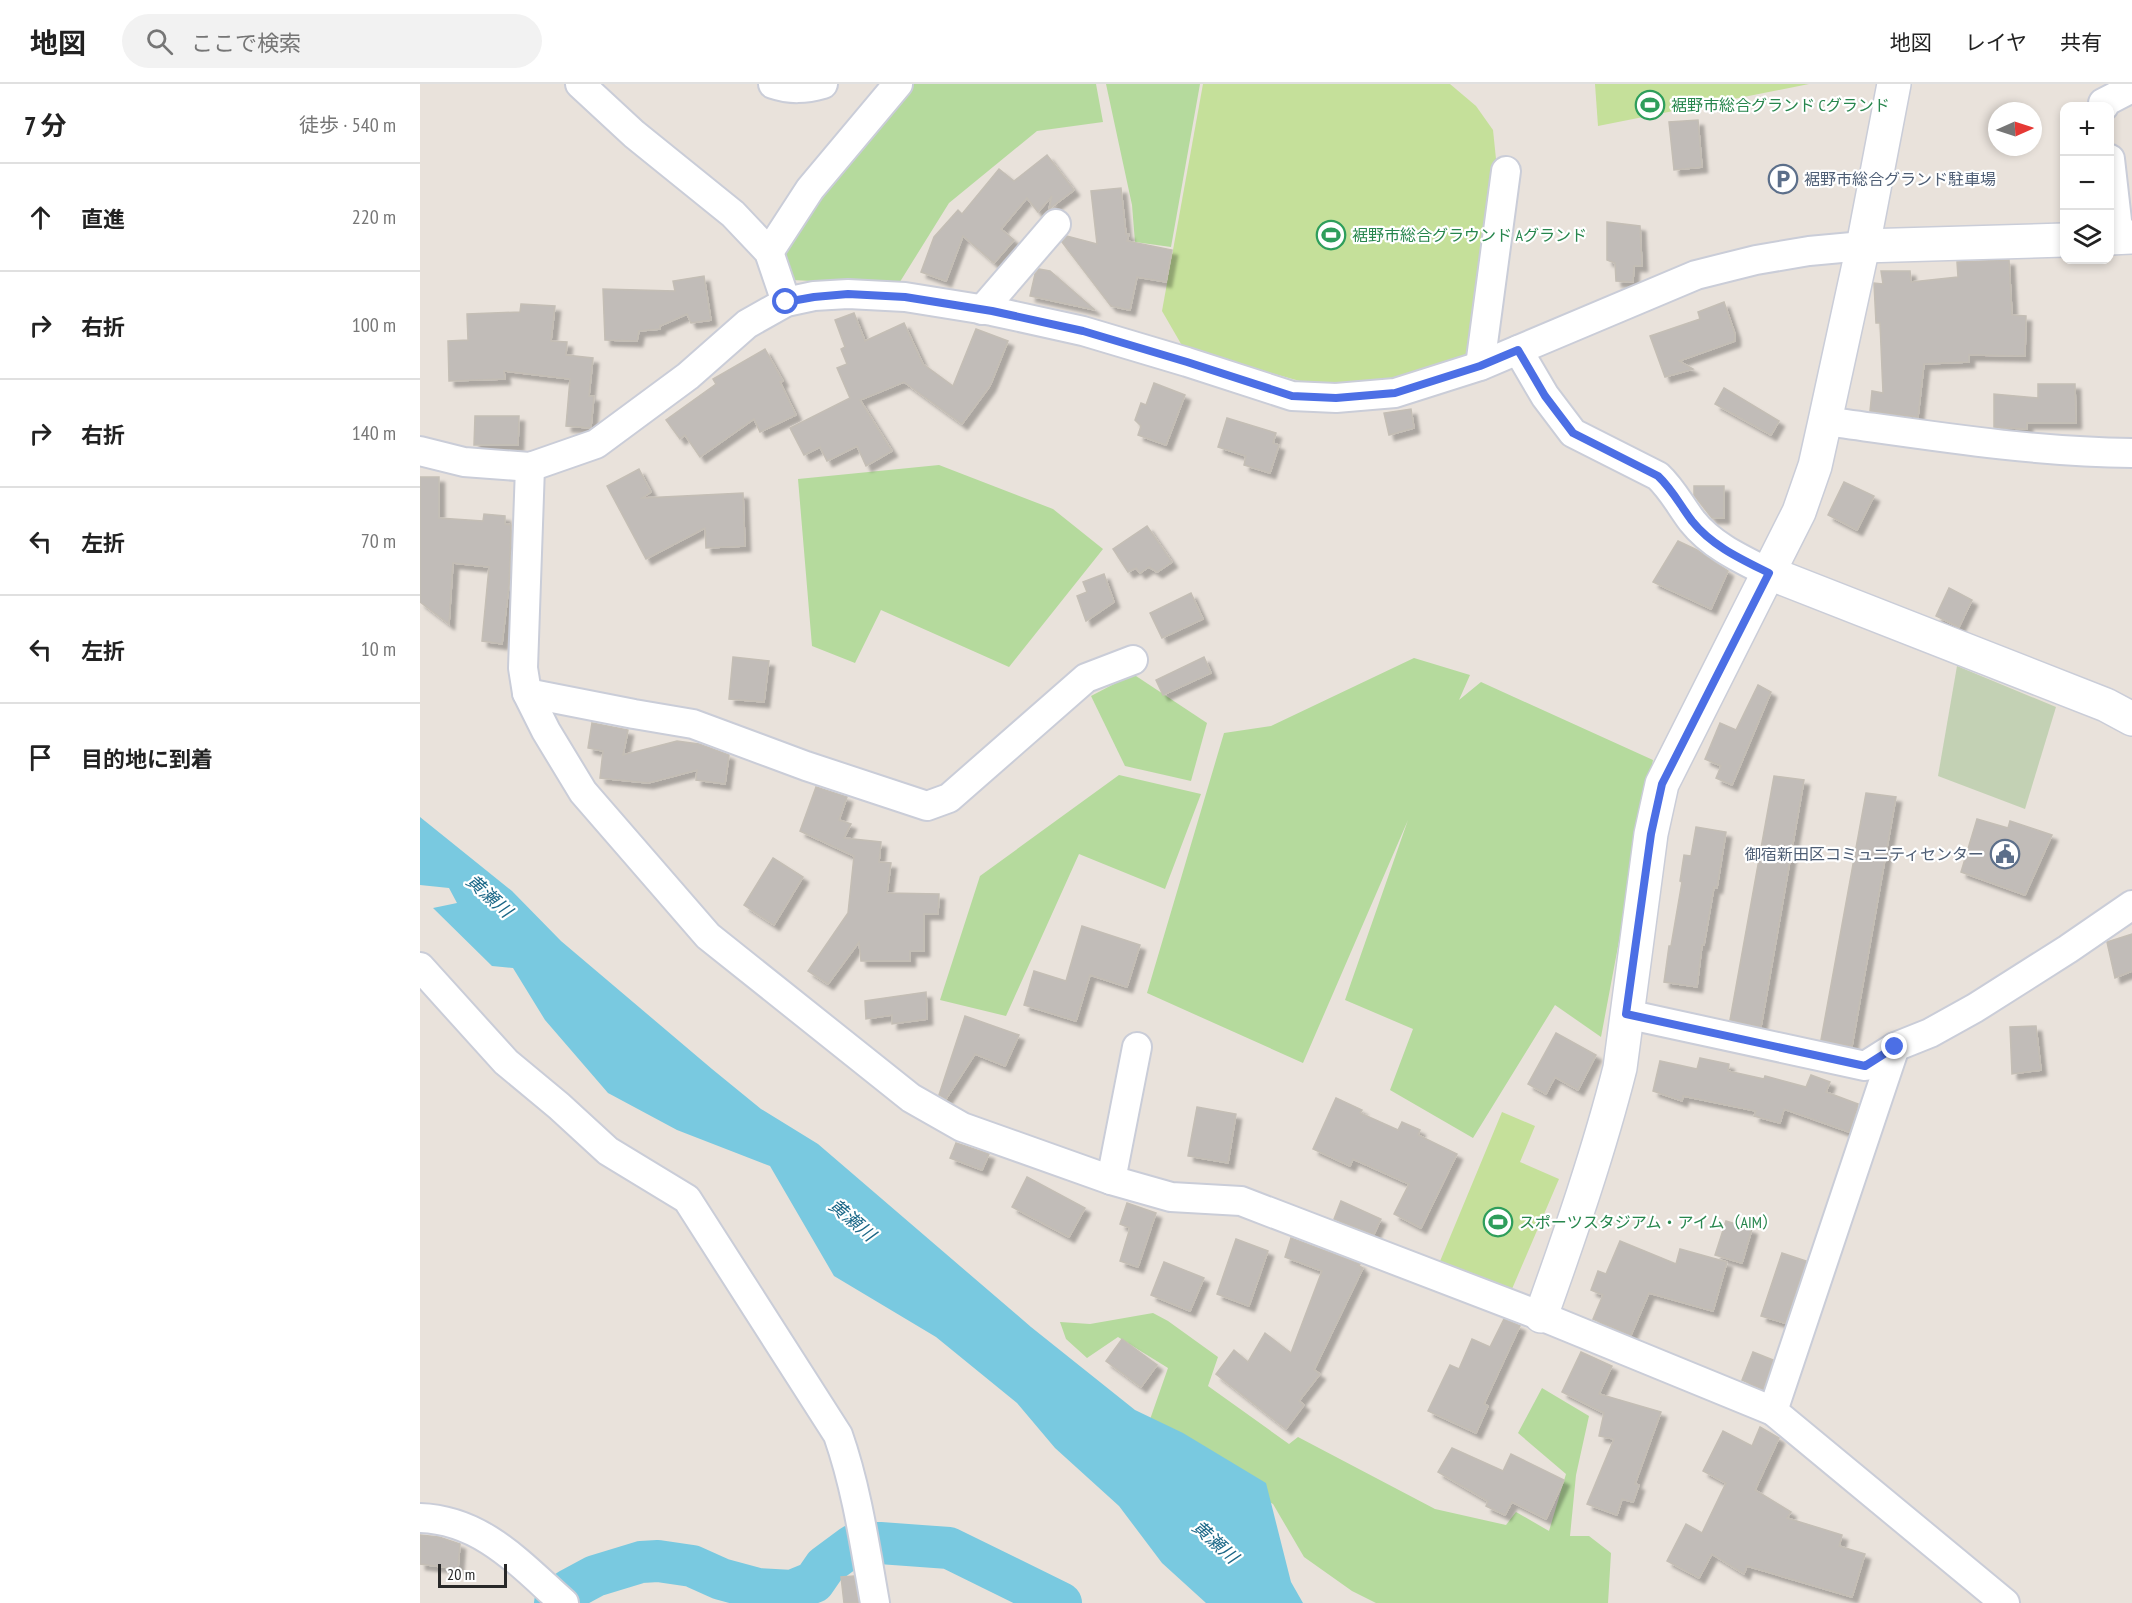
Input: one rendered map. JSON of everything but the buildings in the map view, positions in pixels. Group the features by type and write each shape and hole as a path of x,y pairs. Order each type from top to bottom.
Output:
{"street":[{"path":"579,84 634,134 734,214 769,252 786,302"},
{"path":"773,84 786,88 804,89 823,84"},
{"path":"769,252 810,189 898,84"},
{"path":"1541,1316 1564,1252 1620,1068 1651,834 1662,784 1799,512 1815,466 1863,246 1894,84"},
{"path":"2105,102 2132,88"},
{"path":"1480,366 1506,171"},
{"path":"2114,195 2120,238"},
{"path":"981,310 1056,224"},
{"path":"420,451 464,462 530,467 596,444 688,376 747,324 786,302 814,297 848,294 905,297 981,310 1083,331 1292,396 1336,398 1395,393 1480,366 1696,275 1767,258 1863,246 2060,240"},
{"path":"1518,350 1545,396 1573,433 1658,476 1668,485 1692,521 1717,546 1769,573 2095,701 2132,719"},
{"path":"1825,421 1991,444 2084,453 2132,453"},
{"path":"530,467 523,669 527,693 546,731 583,792 708,936 911,1098 962,1127 1112,1180 1171,1197 1241,1201 1541,1316 1773,1411 2006,1603"},
{"path":"527,693 693,724 806,766 927,806 949,798 1086,678 1133,660"},
{"path":"1626,1014 1865,1066 1895,1047 1930,1033 1975,1008 2132,905"},
{"path":"420,967 506,1062 608,1151 687,1199 838,1435 846,1459 875,1603"},
{"path":"1112,1180 1137,1047"},
{"path":"1773,1411 1895,1047"},
{"path":"420,1518 431,1518 477,1531 518,1560 553,1598"}],"green space":[{"path":"905,84 1096,84 1103,122 1037,131 949,203 898,285 792,280 782,262 812,197"},
{"path":"1106,84 1200,84 1171,247 1135,242 1132,205"},
{"name":"裾野市総合グラウンド Aグランド","path":"1203,84 1450,84 1476,106 1493,130 1496,159 1469,357 1392,382 1318,386 1184,349 1162,311"},
{"name":"裾野市総合グランド Cグランド","path":"1595,84 1809,84 1598,126"},
{"path":"939,465 1053,509 1103,549 1009,667 881,610 855,663 812,646 798,479"},
{"path":"1414,658 1470,675 1459,700 1481,682 1653,760 1601,1037 1555,1005 1473,1138 1390,1090 1413,1029 1345,1000 1408,820 1303,1063 1147,993 1224,733 1271,726"},
{"path":"1957,666 2056,707 2025,809 1938,776"},
{"path":"1133,674 1207,723 1191,781 1125,766 1091,696"},
{"path":"1119,775 1201,794 1165,889 1079,854 1006,1016 940,1000 980,876"},
{"name":"スポーツスタジアム・アイム（AIM）","path":"1502,1112 1535,1126 1520,1162 1559,1179 1509,1296 1438,1266"},
{"path":"1153,1313 1218,1357 1208,1386 1289,1444 1298,1437 1435,1509 1506,1525 1516,1512 1549,1531 1566,1474 1518,1433 1542,1388 1589,1416 1576,1475 1570,1536 1589,1536 1611,1553 1608,1603 1376,1603 1352,1591 1304,1557 1273,1504 1147,1428 1168,1368 1118,1337 1087,1358 1066,1339 1060,1322 1090,1324"}],"water":[{"name":"黄瀬川","path":"420,817 512,891 561,941 712,1069 761,1109 818,1144 1031,1327 1135,1410 1183,1433 1266,1483 1291,1582 1303,1603 1206,1603 1162,1563 1119,1506 1055,1448 1017,1403 936,1337 834,1276 770,1166 677,1130 608,1093 545,1020 513,968 492,966 433,908 457,903 449,888 420,885"}],"waterway":[{"path":"555,1603 569,1590 595,1576 641,1562 658,1561 692,1566 721,1579 758,1589 792,1591 814,1582 825,1566 852,1546 880,1543 949,1548 1061,1603"}],"place":[{"name":"裾野市総合グランド Cグランド","path":"1650,105"},
{"name":"裾野市総合グランド駐車場","path":"1783,179"},
{"name":"裾野市総合グラウンド Aグランド","path":"1331,235"},
{"name":"御宿新田区コミュニティセンター","path":"2005,854"},
{"name":"スポーツスタジアム・アイム（AIM）","path":"1498,1222"}],"route":[{"path":"786,302 848,294 905,297 992,311 1083,331 1292,396 1336,398 1395,393 1480,366 1518,350 1545,396 1573,433 1658,476 1668,485 1692,521 1717,546 1769,573 1662,784 1651,834 1626,1014 1865,1066 1895,1047"}]}
